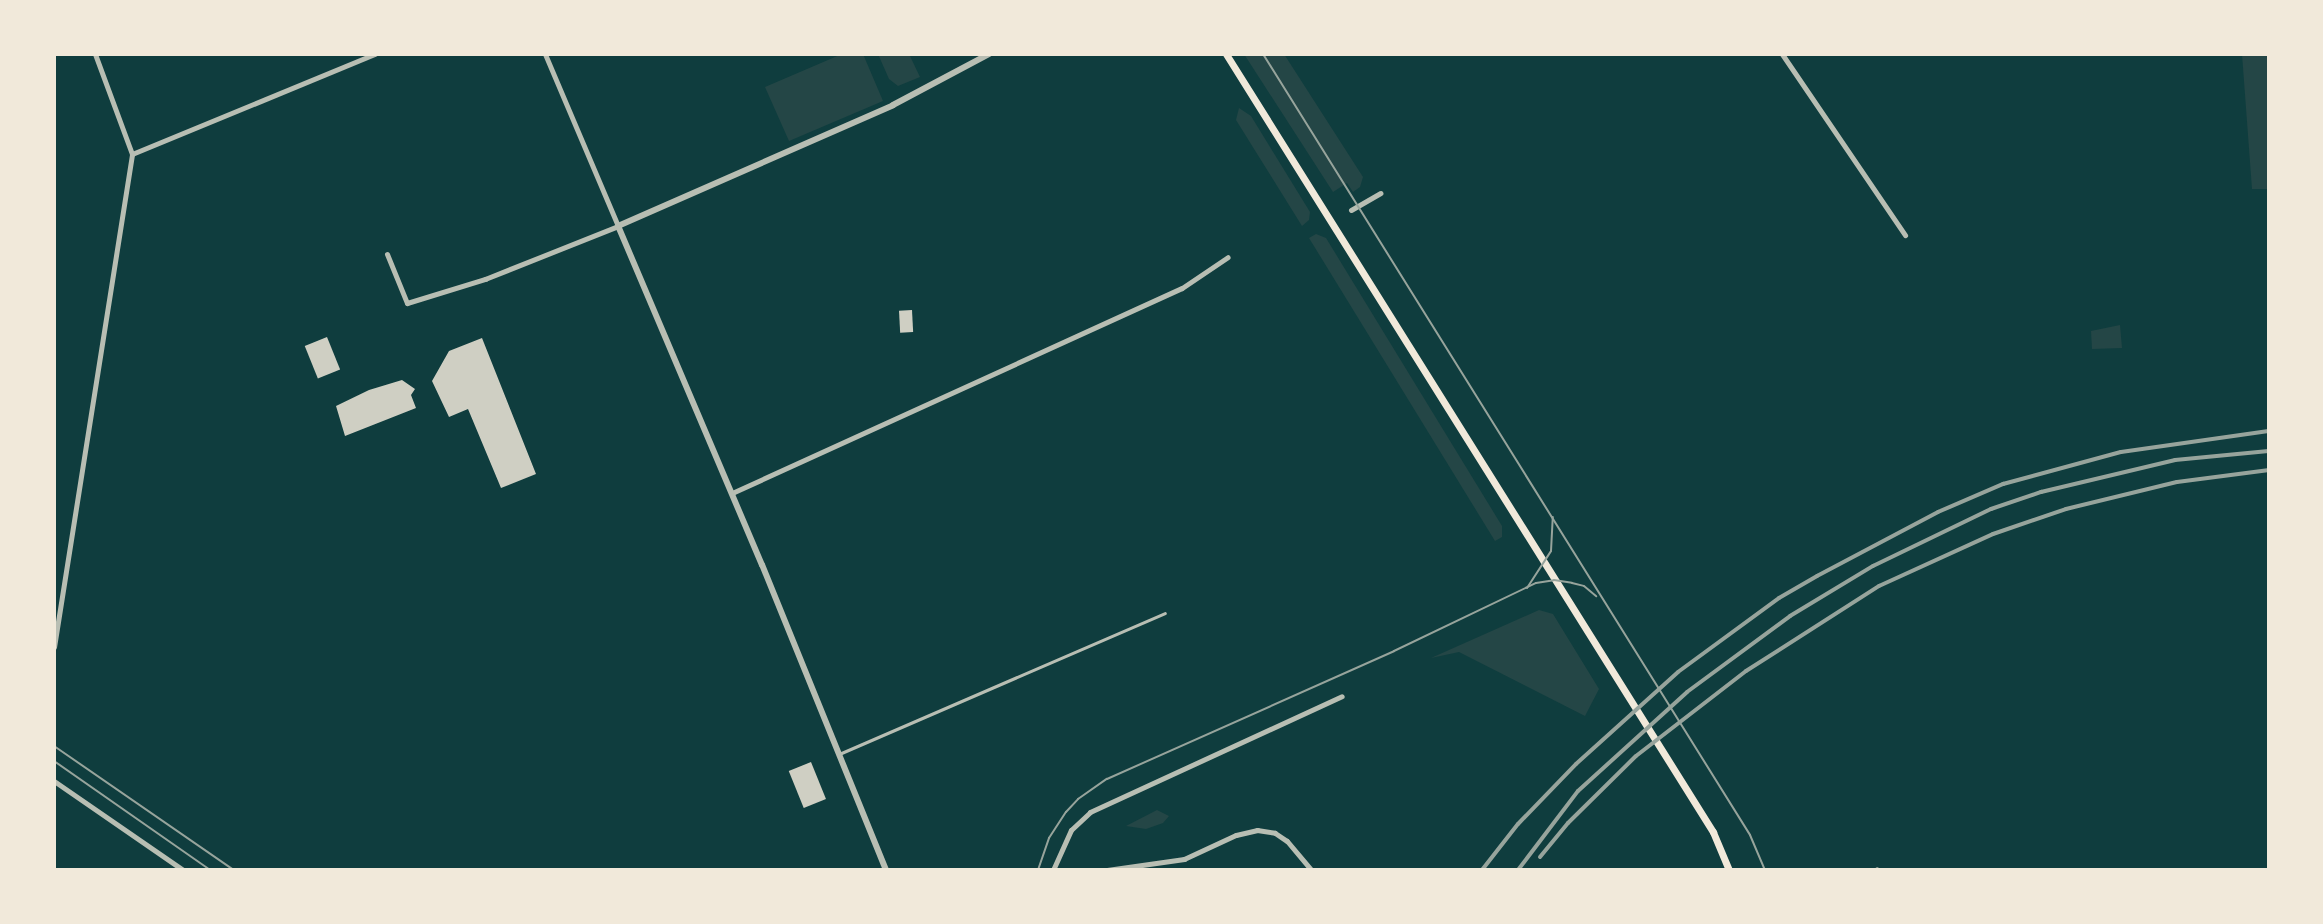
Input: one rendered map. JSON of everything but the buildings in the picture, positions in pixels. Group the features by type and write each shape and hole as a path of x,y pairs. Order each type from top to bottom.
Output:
{"main road":[{"path":"1226,54 1713,832 1729,870"}],"street":[{"path":"54,647 132,154 95,54"},
{"path":"132,154 375,54"},
{"path":"545,54 732,493 886,870"},
{"path":"387,254 407,303 485,279 618,226 903,100 989,54"},
{"path":"1782,54 1905,235"},
{"path":"1351,210 1380,193"},
{"path":"732,493 1182,288 1228,257"},
{"path":"1053,870 1071,830 1090,812 1342,696"},
{"path":"54,781 183,870"},
{"path":"1107,870 1184,859 1242,832 1257,830 1275,833 1287,841 1311,870"}],"lane":[{"path":"839,754 1165,613"}],"shaded area":[{"path":"842,54 863,54 883,101 789,141 765,87"},
{"path":"878,54 909,54 920,77 898,86 889,79"},
{"path":"1244,54 1284,54 1363,177 1360,187 1353,192 1347,183 1333,192"},
{"path":"2242,54 2269,54 2269,189 2252,189"},
{"path":"1239,108 1251,116 1310,212 1309,220 1302,226 1236,120"},
{"path":"1316,234 1326,238 1502,526 1502,537 1495,541 1309,238"},
{"path":"2120,325 2122,348 2092,349 2091,331"},
{"path":"1539,610 1553,614 1599,689 1585,716 1459,652 1431,658"},
{"path":"1157,810 1169,816 1163,823 1146,829 1126,826"}],"tram line":[{"path":"1263,54 1750,835 1765,870"},
{"path":"1527,588 1551,551 1553,517"},
{"path":"1038,870 1049,838 1066,812 1078,799 1107,779 1394,651 1536,583 1554,580 1572,583 1584,586 1596,596"},
{"path":"54,746 234,870"},
{"path":"54,761 210,870"}],"railway":[{"path":"1482,870 1518,824 1576,764 1678,672 1779,598 1817,576 1938,512 2003,484 2121,452 2269,431"},
{"path":"1518,870 1578,791 1687,692 1790,616 1873,566 1991,509 2041,492 2175,460 2269,451"},
{"path":"1540,857 1568,823 1636,756 1746,671 1879,586 1993,534 2066,509 2177,482 2269,470"}]}
